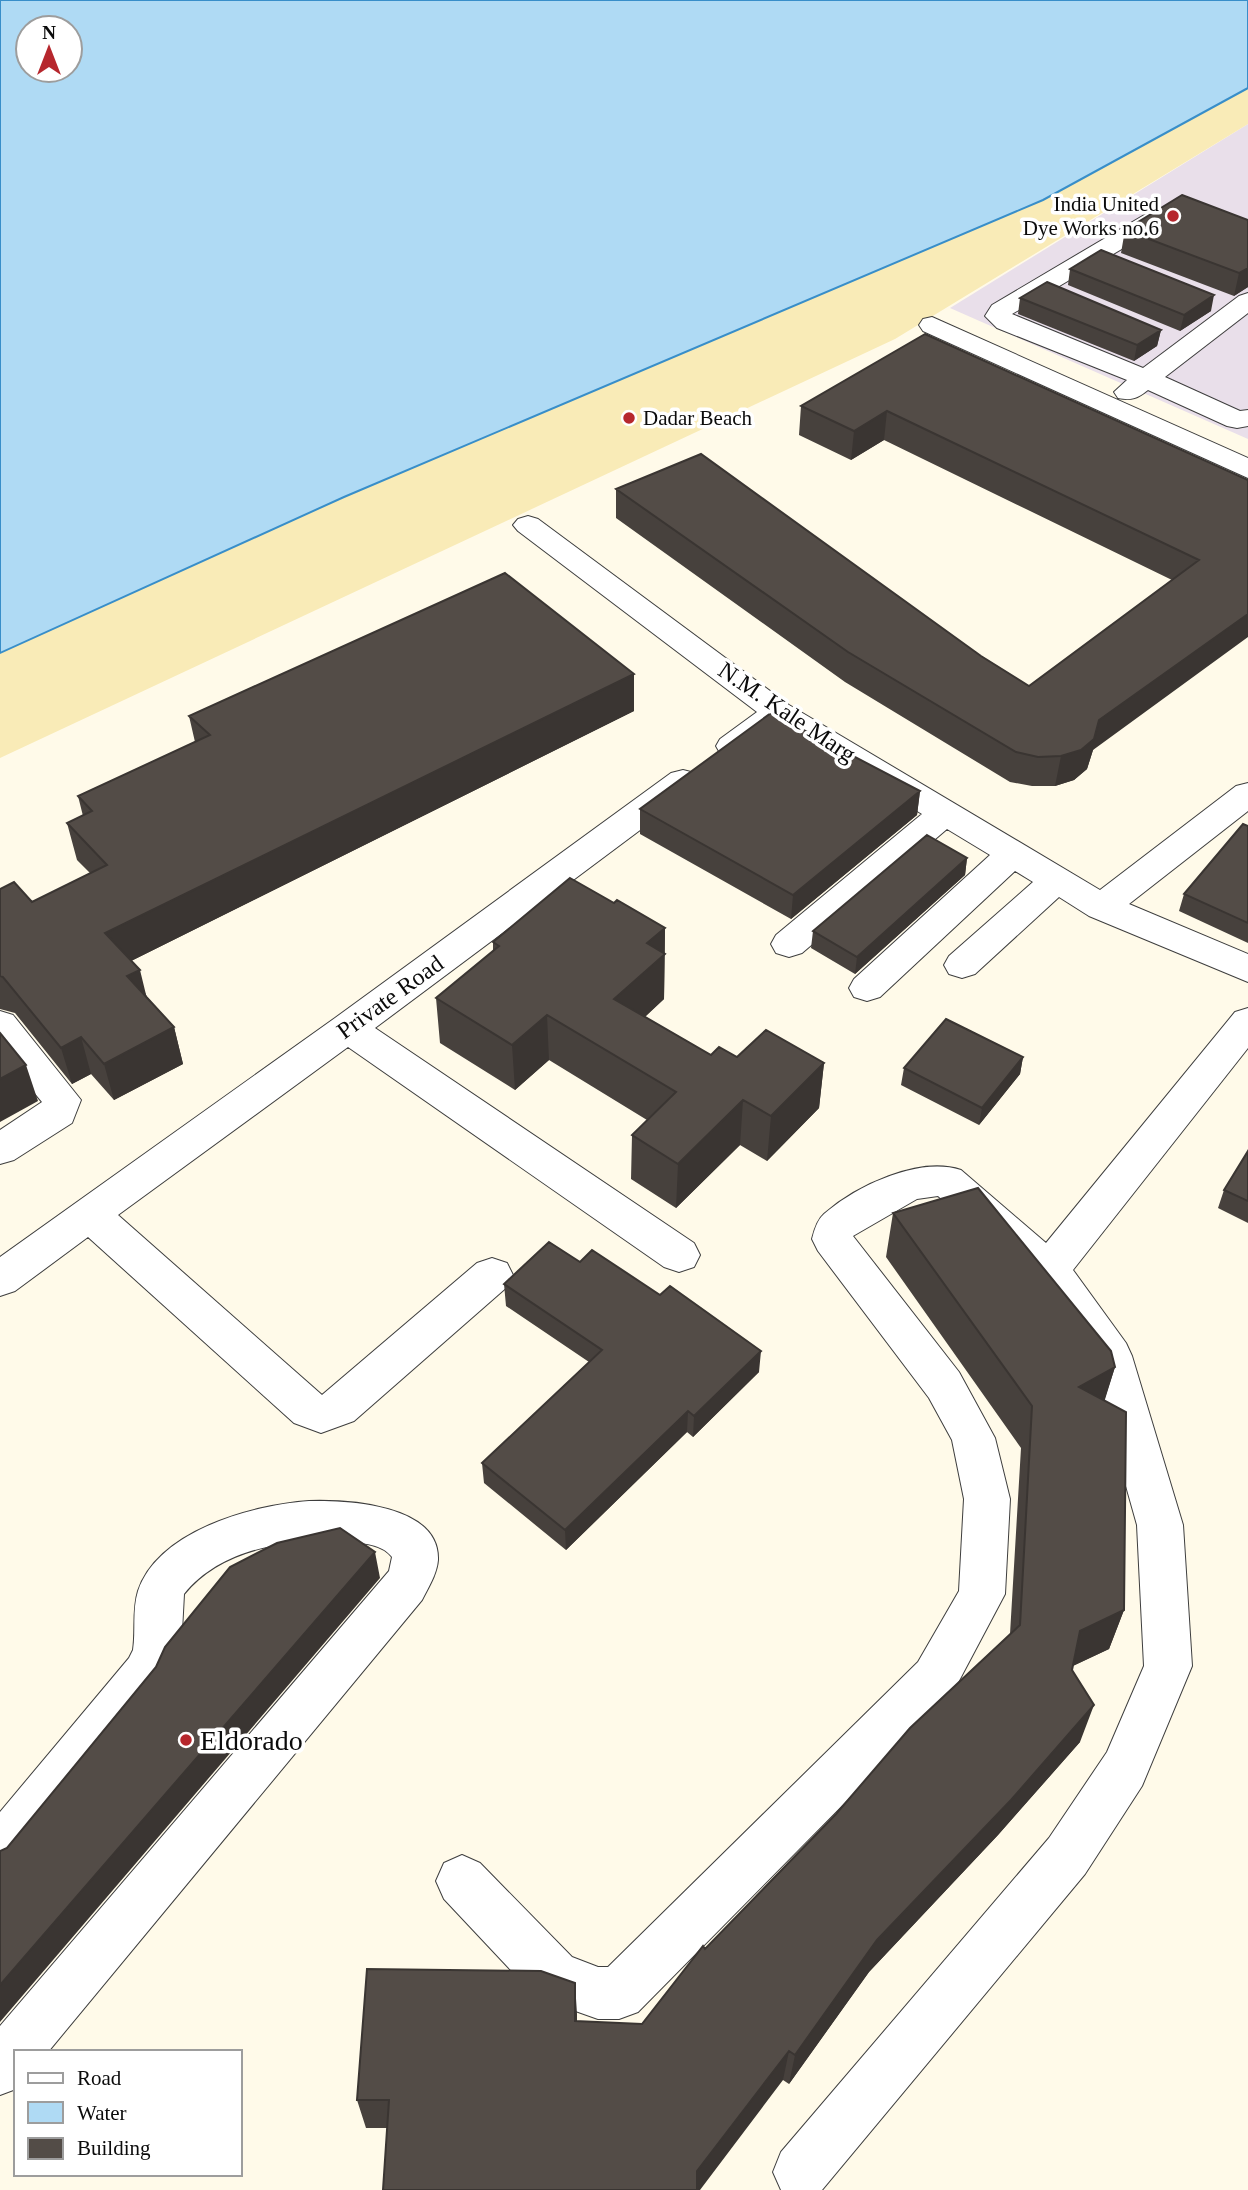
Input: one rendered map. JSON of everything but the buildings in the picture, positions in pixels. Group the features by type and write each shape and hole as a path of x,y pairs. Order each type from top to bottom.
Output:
{"street":[{"path":"1160,216 1001,310 998,316 1006,322 1145,378 1237,419 1248,418"},
{"path":"1096,254 1122,264"},
{"path":"1043,286 1067,296"},
{"path":"1210,299 1242,305"},
{"path":"1110,406 1145,378 1176,340 1242,305"},
{"path":"932,325 1248,469"},
{"name":"N.M. Kale Marg","path":"528,525 778,712 933,823 1002,862"},
{"name":"Private Road","path":"7,1261 89,1214 348,1028 778,712"},
{"path":"1102,906 1248,794"},
{"path":"789,944 933,823"},
{"path":"867,988 1002,862 1057,880 1102,906 1248,969"},
{"path":"962,965 1057,880"},
{"path":"1049,1270 1248,1022"},
{"path":"0,1025 62,1100 58,1114 0,1149"},
{"path":"348,1028 679,1255"},
{"path":"463,1881 555,1978 598,1993 620,1993 935,1678 982,1594 987,1499 976,1450 973,1438 944,1385 832,1239 836,1227 909,1184 932,1179 947,1181 1049,1270 1111,1356 1160,1525 1168,1666 1125,1769 1067,1856 801,2172"},
{"path":"89,1214 310,1410 321,1415 339,1408 492,1275"},
{"path":"0,1851 146,1674 157,1652 159,1596 171,1575 212,1546 277,1524 341,1520 378,1526 402,1536 413,1549 415,1566 406,1585 15,2050"},
{"path":"0,2068 14,2051"}],"shaded area":[{"name":"India United Dye Works no.6","path":"1248,124 1248,439 950,308"}],"sand":[{"name":"Dadar Beach","path":"1248,88 1248,124 895,339 0,758 0,653 344,497 1043,200"}],"water":[{"path":"0,0 1248,0 1248,88 1043,200 344,497 0,653"}],"place":[{"name":"India United Dye Works no.6","path":"1173,216"},
{"name":"Dadar Beach","path":"629,418"},
{"name":"Eldorado","path":"186,1740"}]}
